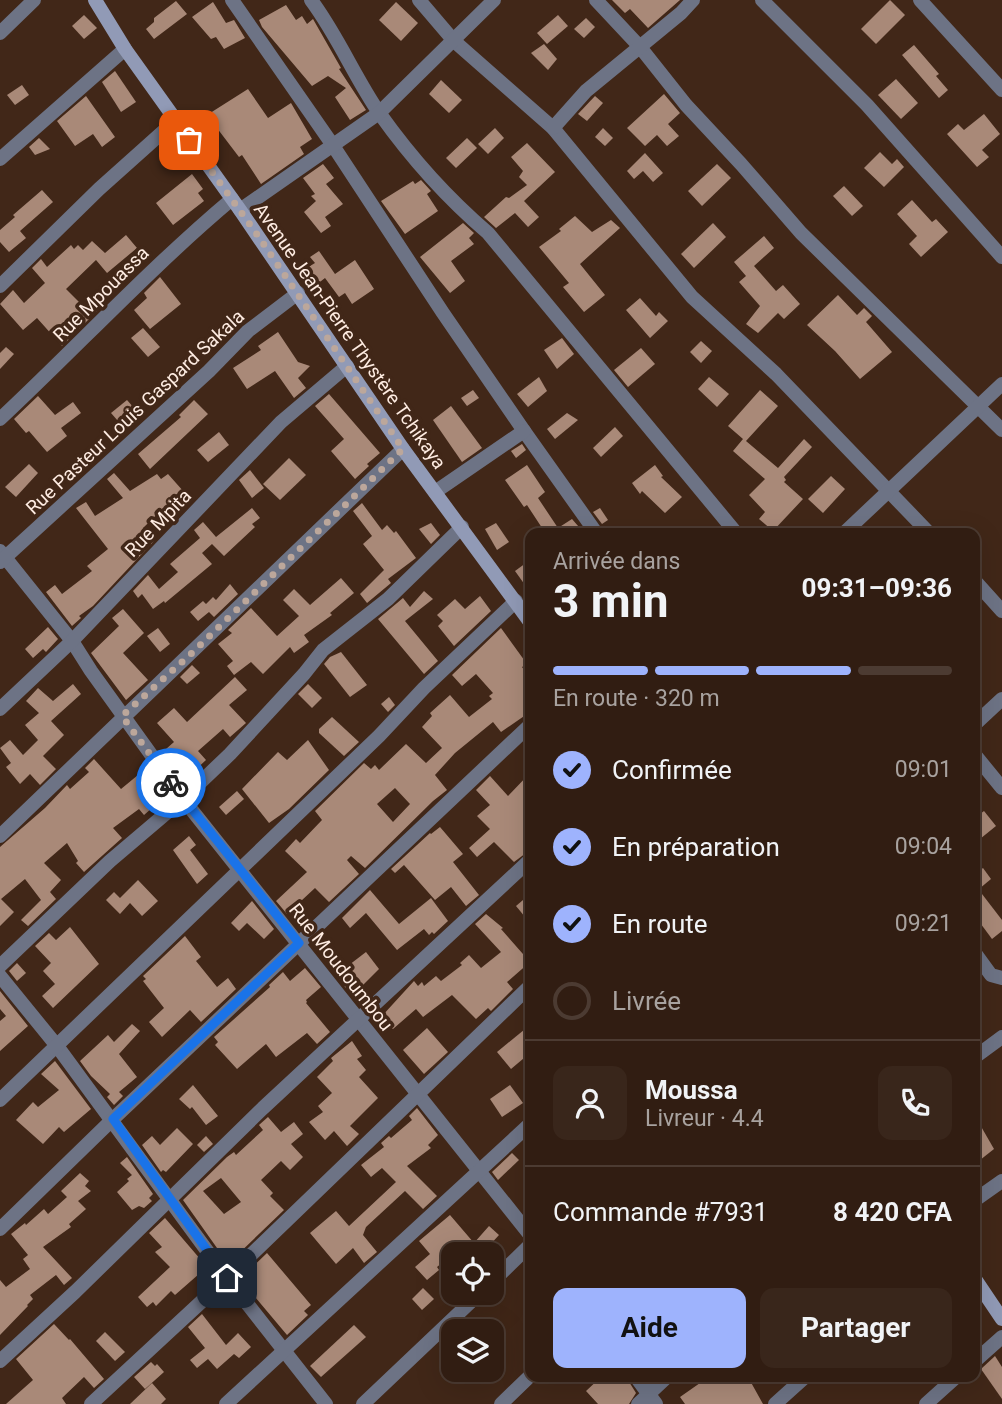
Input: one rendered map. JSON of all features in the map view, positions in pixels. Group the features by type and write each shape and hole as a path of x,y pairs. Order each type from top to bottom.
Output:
{"street":[{"path":"0,33 34,0"},
{"name":"Avenue Jean-Pierre Thystère Tchikaya","path":"94,0 125,49 298,293 403,449 525,614"},
{"path":"233,0 524,432 593,528"},
{"path":"311,0 352,64 379,113 449,200 488,233 732,528"},
{"path":"419,0 454,41 553,128 692,297 776,374 925,528"},
{"name":"Rue Mpouassa","path":"0,419 178,245 236,204 379,113 494,0"},
{"path":"596,0 640,47 686,106 801,233 1002,430"},
{"path":"553,128 586,91 681,13 693,0"},
{"path":"762,0 867,105 1002,257"},
{"path":"920,0 1002,90"},
{"path":"0,159 125,49"},
{"path":"0,286 99,189 175,121"},
{"name":"Rue Pasteur Louis Gaspard Sakala","path":"2,557 209,371 248,331 298,293"},
{"name":"Rue Mpita","path":"0,709 72,641 281,422 347,366"},
{"path":"849,528 1002,384"},
{"path":"435,492 524,432"},
{"path":"0,836 403,449"},
{"path":"0,966 110,861 183,799 230,754 323,650 388,599 462,527"},
{"name":"Rue Moudoumbou","path":"2,557 72,641 122,716 183,799 525,1229"},
{"path":"980,587 1002,611"},
{"path":"0,1100 516,601"},
{"path":"980,719 1002,699"},
{"path":"0,1229 525,729"},
{"path":"980,761 1002,788"},
{"path":"0,1362 357,1019 525,864"},
{"path":"980,960 990,975 1002,978"},
{"path":"0,976 113,1119 227,1278 326,1404"},
{"path":"91,1404 227,1278 525,991"},
{"path":"980,1053 1002,1038"},
{"path":"226,1404 525,1129"},
{"path":"980,1196 1002,1181"},
{"path":"504,1270 525,1250"},
{"path":"980,1286 1002,1319"},
{"path":"363,1404 467,1305"},
{"path":"980,1357 1002,1337"},
{"path":"501,1404 525,1381"},
{"path":"638,1382 648,1401 663,1382"},
{"path":"775,1404 799,1382"},
{"path":"926,1404 950,1382"}],"building":[{"path":"612,0 680,0 648,28 630,9 625,13"},
{"path":"890,0 905,15 876,44 861,29"},
{"path":"176,1 187,14 154,39 146,29 154,22 154,18"},
{"path":"213,2 226,23 234,20 245,38 224,49 216,37 211,39 192,17"},
{"path":"396,2 418,23 401,41 379,20"},
{"path":"286,5 296,20 302,16 307,24 313,19 341,68 339,69 366,110 350,120 335,97 346,88 328,76 312,86 262,27 259,20"},
{"path":"84,15 97,28 84,39 72,26"},
{"path":"558,15 568,26 547,44 537,33"},
{"path":"586,18 595,27 584,38 574,29"},
{"path":"544,44 557,59 548,70 531,53"},
{"path":"914,45 939,74 936,76 948,90 939,98 902,55"},
{"path":"115,71 136,102 121,112 102,82"},
{"path":"896,79 918,103 901,119 878,95"},
{"path":"441,80 462,100 449,113 429,94"},
{"path":"22,85 29,95 15,105 7,95"},
{"path":"248,89 268,118 291,103 312,139 300,147 304,154 261,184 242,155 239,157 207,115"},
{"path":"664,94 680,113 668,124 679,136 667,146 657,135 645,146 627,128"},
{"path":"86,96 115,137 102,147 93,134 75,146 57,121"},
{"path":"595,96 603,103 587,121 578,114"},
{"path":"984,114 1000,134 982,150 989,157 977,167 947,134 958,124 964,130"},
{"path":"495,128 504,138 488,154 478,144"},
{"path":"603,128 613,138 605,146 595,137"},
{"path":"39,138 50,149 35,155 29,147"},
{"path":"467,138 477,148 456,168 446,158"},
{"path":"527,143 555,172 524,201 539,217 528,227 515,213 496,228 484,217 506,197 509,198 527,185 519,177 523,171 511,157"},
{"path":"880,152 892,164 897,159 904,167 884,187 864,168"},
{"path":"645,153 663,173 653,182 643,171 634,179 627,171"},
{"path":"323,164 334,178 326,184 343,204 325,217 331,226 321,233 304,212 316,201 311,196 315,194 303,178"},
{"path":"717,164 731,178 702,206 688,191"},
{"path":"192,174 203,189 198,193 204,201 173,225 156,203"},
{"path":"421,180 431,191 427,194 438,211 405,234 381,201 413,181 415,184"},
{"path":"844,186 863,206 852,216 833,196"},
{"path":"42,190 53,202 20,231 26,238 9,252 0,242 0,230"},
{"path":"912,200 932,222 936,219 948,232 921,257 909,244 917,236 897,214"},
{"path":"575,216 592,232 611,220 620,228 580,264 605,295 584,312 563,287 569,283 539,247 561,231 559,229"},
{"path":"463,223 474,233 469,238 474,244 451,261 465,281 450,293 420,257"},
{"path":"713,223 726,237 694,268 681,254"},
{"path":"126,235 137,248 107,273 96,260 66,289 87,310 92,305 97,311 62,346 37,318 23,330 0,304 13,290 24,303 45,283 32,268 41,259 47,267 71,245 74,249 78,245 83,250 92,241 105,253"},
{"path":"764,236 774,248 754,266 776,291 783,285 800,304 784,319 778,313 758,333 746,324 760,306 739,282 746,276 734,262"},
{"path":"319,251 335,274 355,260 374,289 352,304 345,293 339,297 325,278 316,285 305,269 315,263 310,257"},
{"path":"160,277 181,304 150,329 134,310 147,298 144,293"},
{"path":"838,295 857,315 864,308 872,316 866,322 892,352 860,379 807,325"},
{"path":"640,298 656,316 659,312 668,321 650,338 626,310"},
{"path":"143,328 160,347 148,357 131,338"},
{"path":"278,332 298,362 310,366 298,378 306,388 294,398 275,371 247,389 233,368 261,350 258,346"},
{"path":"562,338 574,354 557,369 544,350"},
{"path":"701,341 712,351 701,363 690,352"},
{"path":"6,347 14,354 0,369 0,353"},
{"path":"641,348 655,364 628,387 614,370"},
{"path":"539,377 547,391 528,407 517,394"},
{"path":"709,377 729,394 717,407 698,389"},
{"path":"473,390 479,398 467,406 461,398"},
{"path":"760,390 778,406 746,441 778,468 804,439 812,447 784,477 784,482 803,499 776,528 770,528 759,519 765,512 749,495 765,479 733,451 743,439 728,426"},
{"path":"329,394 380,453 355,479 331,451 344,439 315,406"},
{"path":"38,396 55,415 73,402 81,413 61,428 67,436 47,452 29,431 26,433 14,419"},
{"path":"127,400 141,416 125,429 111,413"},
{"path":"194,400 208,414 150,469 138,454 181,417 179,415"},
{"path":"451,406 482,448 462,462 433,420"},
{"path":"567,413 578,420 555,439 547,429"},
{"path":"615,427 623,436 601,457 593,448"},
{"path":"219,432 229,445 208,462 197,450"},
{"path":"522,444 526,450 516,458 511,451"},
{"path":"289,458 306,475 280,500 263,484"},
{"path":"29,464 38,473 16,497 5,487"},
{"path":"527,465 545,492 538,498 558,528 542,528 527,505 524,507 505,480"},
{"path":"655,465 663,476 661,477 682,497 665,513 642,491 640,494 632,483"},
{"path":"250,470 264,488 252,498 239,480"},
{"path":"114,473 130,491 157,474 161,479 168,474 184,492 176,499 175,497 143,528 154,541 72,626 46,592 55,585 62,594 92,571 87,566 108,549 76,508 86,502 95,516 123,498 107,479"},
{"path":"831,476 845,489 823,513 808,499"},
{"path":"362,503 382,530 387,525 394,533 396,531 416,558 388,579 391,583 367,603 360,594 384,570 363,544 372,536 353,511"},
{"path":"252,508 260,518 252,524 255,527 224,556 212,544 202,553 212,564 165,603 164,601 153,609 142,594 138,598 133,591 148,575 159,589 178,572 170,564 200,538 194,530 203,522 216,537"},
{"path":"600,508 608,520 602,524 593,512"},
{"path":"572,519 580,528 558,528"},
{"path":"431,523 440,535 431,544 419,529"},
{"path":"496,523 509,542 497,550 485,529"},
{"path":"525,564 525,585 515,571"},
{"path":"341,578 354,593 330,613 332,615 304,635 309,642 294,653 290,647 263,674 251,662 234,675 227,666 233,661 218,644 232,633 228,630 251,608 277,636 299,616 283,600 294,589 310,605"},
{"path":"230,584 238,594 214,617 209,612 198,621 190,612 203,601 206,604 213,597 216,600"},
{"path":"424,591 433,599 405,621 438,661 424,674 378,619 403,598 410,607"},
{"path":"480,596 491,611 454,646 438,626 443,621 437,615 455,599 465,609"},
{"path":"123,609 144,633 123,653 148,680 126,700 91,653 119,626 112,618"},
{"path":"48,627 58,639 46,652 43,649 33,658 25,649"},
{"path":"158,628 170,644 160,652 147,636"},
{"path":"501,628 525,661 522,667 525,671 525,715 501,732 493,722 455,753 435,775 447,790 365,868 351,856 347,860 359,874 329,902 315,888 287,914 276,901 307,872 285,851 296,839 300,843 322,820 315,811 364,763 371,769 375,765 379,770 406,744 426,763 442,748 422,727 432,716 430,713 450,695 469,717 492,699 489,696 493,693 476,674 462,686 452,675","holes":["395,788 410,804 393,822 377,804"]},
{"path":"341,652 367,685 350,697 324,664 330,657"},
{"path":"192,665 200,673 187,684 180,677"},
{"path":"235,677 247,690 229,705 246,723 230,737 223,729 198,751 206,760 190,775 166,749 174,742 157,723 174,708 187,722"},
{"path":"73,684 81,694 51,721 64,735 43,756 56,769 40,785 30,774 20,784 6,767 11,763 0,748 10,740 23,755 38,740 25,725 39,713 26,701 38,688 53,701"},
{"path":"308,684 322,698 312,708 298,694"},
{"path":"389,697 395,705 388,712 381,704"},
{"path":"332,717 359,742 344,756 319,733 319,729"},
{"path":"308,740 329,770 289,809 269,823 242,789 278,752 287,760"},
{"path":"94,759 121,789 138,775 148,787 157,780 168,794 144,815 139,809 113,828 122,838 84,872 76,863 78,861 67,843 44,863 61,880 50,892 56,899 28,926 21,920 41,900 25,879 1,899 14,912 0,926 0,847 67,785 70,789 89,772 85,768"},
{"path":"490,776 508,796 525,778 525,854 514,862 494,842 477,857 469,848 490,829 477,816 490,805 476,790"},
{"path":"237,791 244,799 226,815 219,807"},
{"path":"984,811 996,826 980,839 980,814"},
{"path":"440,827 463,854 453,862 479,895 466,906 451,887 435,900 404,865 395,873 391,869"},
{"path":"189,836 196,845 190,850 208,874 197,884 173,850"},
{"path":"983,868 991,879 980,888 980,870"},
{"path":"138,880 158,901 142,916 130,903 120,914 106,900 114,892 120,898"},
{"path":"370,890 399,924 431,898 448,921 434,934 432,932 429,935 424,929 397,950 366,913 350,928 342,918"},
{"path":"982,894 1002,920 1002,931 992,939 980,923"},
{"path":"525,898 525,917 516,906"},
{"path":"252,901 274,929 264,939 247,923 239,931 231,923"},
{"path":"486,914 503,928 501,929 525,956 525,966 507,982 513,989 491,1011 488,1008 476,1019 452,995 423,1017 416,1009 393,1029 382,1016 414,981 418,986 422,982 424,986 436,976 441,981 462,965 460,963 469,955 481,968 501,952 475,924"},
{"path":"70,927 99,964 53,1008 42,996 55,984 43,971 51,963 35,946 49,933 56,940"},
{"path":"185,936 201,957 196,961 217,987 228,978 236,989 201,1022 190,1010 162,1037 149,1022 164,1008 143,981 146,979 143,976"},
{"path":"366,952 379,969 352,996 336,975"},
{"path":"17,963 26,973 17,981 9,971"},
{"path":"305,968 321,987 306,1003 330,1032 317,1044 307,1033 276,1057 266,1044 237,1069 215,1045 218,1042 214,1037 283,972 290,981"},
{"path":"0,991 28,1026 0,1051 0,1021 6,1016 0,1009"},
{"path":"132,1024 140,1031 119,1054 137,1077 119,1092 123,1096 114,1105 107,1097 110,1094 80,1061 108,1035 114,1042"},
{"path":"427,1028 448,1052 424,1074 403,1050"},
{"path":"525,1029 525,1057 511,1069 497,1052"},
{"path":"352,1041 362,1056 357,1059 366,1070 359,1077 378,1098 350,1126 359,1134 347,1146 334,1131 325,1140 309,1122 323,1112 318,1106 332,1093 317,1077 333,1061 331,1058"},
{"path":"55,1061 91,1109 64,1132 59,1127 43,1144 16,1120 33,1102 38,1107 59,1090 41,1074"},
{"path":"193,1085 218,1116 206,1125 192,1107 190,1109 179,1099"},
{"path":"510,1085 523,1103 502,1117 490,1099"},
{"path":"417,1108 438,1135 428,1145 431,1148 407,1166 437,1196 423,1209 405,1191 366,1227 363,1235 377,1252 364,1263 353,1248 336,1264 310,1233 336,1211 349,1226 396,1182 382,1168 371,1177 361,1165 384,1147 381,1143 412,1120 409,1116"},
{"path":"268,1117 281,1132 294,1122 303,1134 291,1144 303,1157 290,1170 281,1161 261,1180 273,1193 270,1196 284,1210 231,1261 217,1248 183,1200 227,1157 234,1152 236,1155 263,1130 259,1125","holes":["221,1178 241,1202 224,1214 203,1191"]},
{"path":"980,1125 994,1149 980,1160"},
{"path":"177,1128 193,1144 166,1172 161,1172 142,1145 152,1136 160,1145"},
{"path":"206,1136 213,1144 204,1152 197,1145"},
{"path":"512,1153 519,1160 498,1180 492,1172"},
{"path":"127,1157 153,1194 149,1198 152,1201 144,1208 139,1206 132,1210 117,1192 132,1175 120,1163"},
{"path":"80,1173 89,1181 85,1186 91,1191 78,1201 86,1209 69,1224 71,1227 43,1247 72,1278 64,1285 56,1275 30,1295 33,1299 28,1306 0,1335 0,1280 6,1287 30,1269 23,1259 28,1255 11,1234 44,1209 48,1214 67,1197 61,1191"},
{"path":"450,1215 473,1242 441,1242 441,1264 437,1267 439,1270 427,1280 415,1267 430,1254 419,1241"},
{"path":"165,1218 207,1267 175,1295 171,1291 156,1306 153,1302 147,1307 138,1297 170,1267 155,1252 162,1247 149,1233"},
{"path":"489,1226 499,1235 493,1242 475,1242"},
{"path":"267,1253 311,1305 304,1311 308,1315 287,1335 240,1279"},
{"path":"423,1288 434,1299 422,1310 412,1299"},
{"path":"202,1314 226,1345 238,1333 251,1347 239,1358 234,1354 217,1369 208,1359 197,1368 190,1360 205,1348 188,1327"},
{"path":"54,1324 104,1379 94,1388 84,1377 62,1398 66,1404 6,1404 33,1380 16,1359"},
{"path":"354,1325 366,1337 321,1377 310,1366"},
{"path":"105,1332 125,1352 115,1361 96,1341"},
{"path":"995,1356 1002,1367 1002,1399 981,1369"},
{"path":"151,1362 164,1372 145,1389 134,1377"},
{"path":"596,1382 629,1382 636,1393 629,1404 598,1404 586,1391"},
{"path":"751,1382 763,1404 685,1404 680,1397 700,1383"},
{"path":"152,1383 166,1399 161,1404 130,1404"}],"way so far":[{"path":"171,783 122,716 193,652 403,449 254,230 189,140"}],"route":[{"path":"171,783 299,943 113,1119 227,1278"}]}
